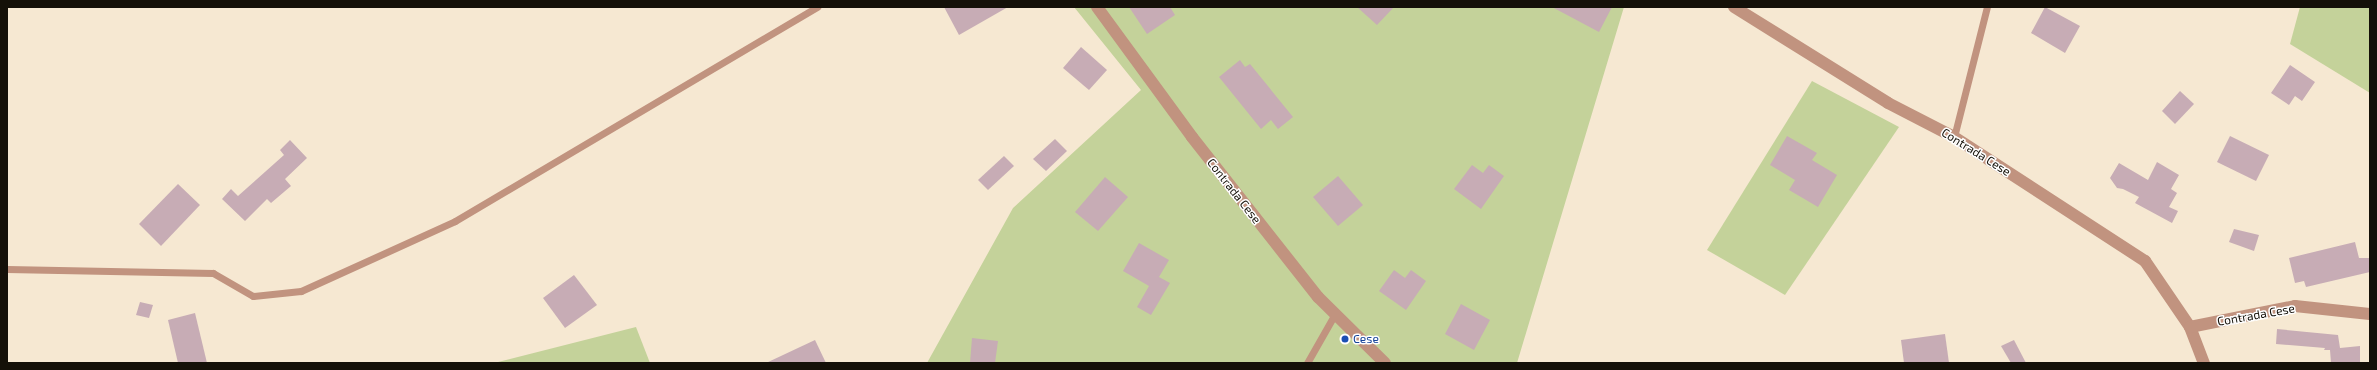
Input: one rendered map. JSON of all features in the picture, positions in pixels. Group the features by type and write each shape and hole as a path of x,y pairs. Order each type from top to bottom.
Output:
{"street":[{"name":"Contrada Cese","path":"1097,7 1254,218 1318,298 1385,363"},
{"name":"Contrada Cese","path":"1734,7 1888,103 1954,137 2145,261 2190,327 2204,363"},
{"name":"Contrada Cese","path":"2190,327 2295,306 2370,314"}],"lane":[{"path":"7,269 213,273 253,296 301,292 455,221 817,7"},
{"path":"1954,137 1987,7"},
{"path":"1307,363 1335,314"}],"green space":[{"path":"1074,7 1624,7 1517,363 927,363 1013,208 1141,90"},
{"path":"2300,7 2370,7 2370,93 2290,44"},
{"path":"1812,81 1899,127 1785,295 1707,250"},
{"path":"636,327 650,363 494,363"}],"building":[{"path":"944,7 1008,7 959,35"},
{"path":"1129,7 1170,7 1175,15 1147,34"},
{"path":"1357,7 1394,7 1377,25"},
{"path":"1552,7 1612,7 1599,32"},
{"path":"2045,7 2080,26 2065,53 2031,33"},
{"path":"1081,47 1107,70 1089,90 1063,68"},
{"path":"1240,60 1245,67 1250,64 1293,117 1278,129 1271,120 1261,129 1219,77"},
{"path":"2290,65 2315,82 2302,101 2295,96 2289,105 2271,93"},
{"path":"2180,91 2194,104 2175,124 2162,111"},
{"path":"1787,136 1817,153 1812,160 1837,175 1818,207 1789,190 1795,180 1770,165"},
{"path":"2230,136 2269,155 2256,181 2217,162"},
{"path":"1055,139 1067,151 1046,171 1033,159"},
{"path":"290,140 307,158 285,179 291,186 271,203 267,199 245,221 222,199 231,189 238,196 284,155 280,150"},
{"path":"1004,156 1014,166 988,190 978,180"},
{"path":"2157,162 2179,175 2171,189 2177,193 2169,207 2178,211 2172,223 2135,203 2139,197 2123,189 2117,188 2110,178 2119,163 2148,180"},
{"path":"1472,165 1483,173 1489,165 1504,176 1481,209 1454,189"},
{"path":"1338,176 1363,205 1338,226 1313,197"},
{"path":"1105,177 1128,197 1098,231 1075,212"},
{"path":"178,184 200,205 161,246 139,224"},
{"path":"2234,229 2259,235 2254,251 2229,242"},
{"path":"2355,242 2359,258 2370,258 2370,272 2306,287 2304,281 2295,283 2289,258"},
{"path":"1139,243 1169,260 1159,277 1170,283 1151,315 1137,307 1149,286 1123,271"},
{"path":"1394,270 1405,278 1411,270 1426,281 1406,310 1379,291"},
{"path":"574,275 597,305 565,328 543,298"},
{"path":"140,302 153,305 149,318 136,315"},
{"path":"1461,304 1490,320 1474,350 1445,334"},
{"path":"195,313 207,363 178,363 168,320"},
{"path":"2277,329 2338,335 2340,348 2360,346 2360,363 2331,363 2330,350 2324,350 2325,348 2276,344"},
{"path":"1945,334 1949,363 1904,363 1901,340"},
{"path":"972,338 998,341 995,363 970,363"},
{"path":"815,340 826,363 766,363"},
{"path":"2014,340 2026,363 2011,363 2001,346"}],"place":[{"name":"Cese","path":"1345,339"}]}
